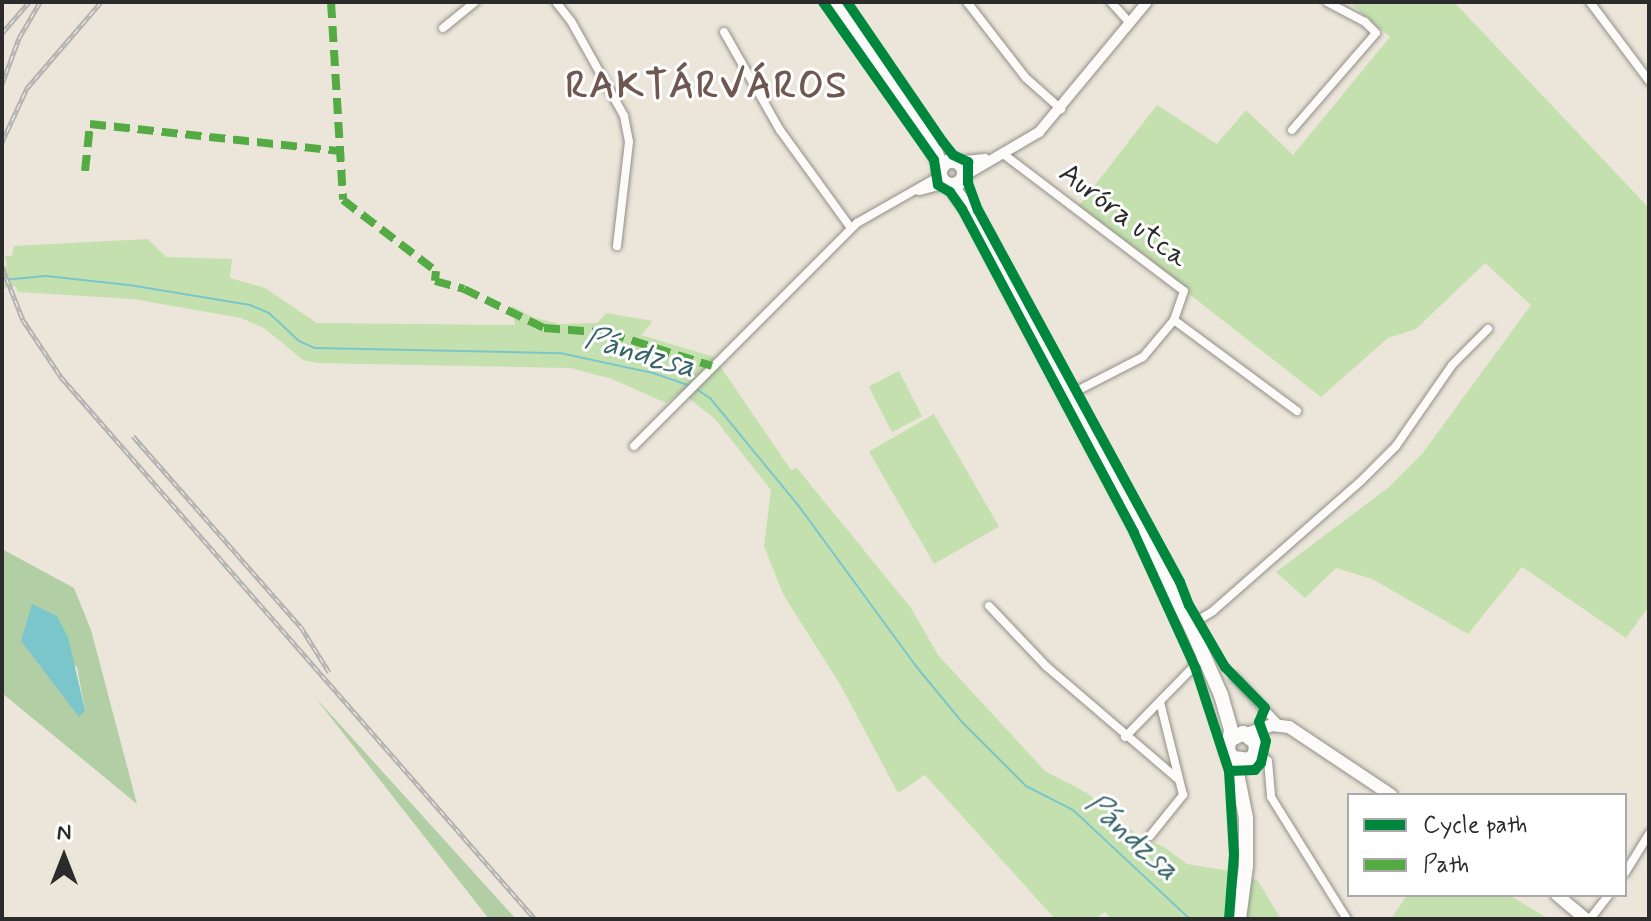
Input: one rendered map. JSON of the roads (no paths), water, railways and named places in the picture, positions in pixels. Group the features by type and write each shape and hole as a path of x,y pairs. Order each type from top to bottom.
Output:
{"main road":[{"path":"834,2 926,131 952,174 1190,625 1230,723 1246,747 1242,774 1246,866 1239,919"},
{"path":"1246,747 1279,725 1295,730 1388,793"},
{"path":"1560,897 1588,919"}],"street":[{"path":"443,28 475,2"},
{"path":"556,2 571,21 624,116 629,142 617,246"},
{"path":"967,2 1026,78 1061,109"},
{"path":"1111,2 1130,23"},
{"path":"634,446 851,228 899,198 1002,153 1039,132 1147,2"},
{"path":"1292,130 1376,33 1365,22 1327,2"},
{"path":"1590,2 1649,81"},
{"path":"724,32 780,130 851,228"},
{"path":"952,174 1002,153"},
{"name":"Auróra utca","path":"1002,153 1184,291 1174,320 1297,411"},
{"path":"1067,396 1143,357 1174,320"},
{"path":"1190,625 1213,611 1361,481 1396,446 1452,365 1488,329"},
{"path":"989,606 1046,666 1125,737 1178,779"},
{"path":"1125,737 1204,656"},
{"path":"1234,677 1279,725"},
{"path":"1150,836 1183,795 1160,702"},
{"path":"1246,747 1263,766 1271,797 1347,919"},
{"path":"1627,870 1649,834"},
{"path":"1588,919 1607,897"}],"water":[{"path":"32,604 57,616 68,637 85,710 79,717 21,641"}],"waterway":[{"name":"Pándzsa","path":"2,280 46,276 129,285 250,305 269,313 299,341 315,348 560,353 653,373 690,386"},
{"name":"Pándzsa","path":"696,389 710,398 798,505 915,665 962,722 1026,786 1073,810 1190,919"}],"railway":[{"path":"2,33 29,2"},
{"path":"2,84 19,38 40,2"},
{"path":"2,142 27,88 101,2"},
{"path":"2,267 23,320 61,377 535,919"},
{"path":"133,436 301,627 329,672"}],"district":[{"name":"RAKTÁRVÁROS","path":"707,87"}]}
